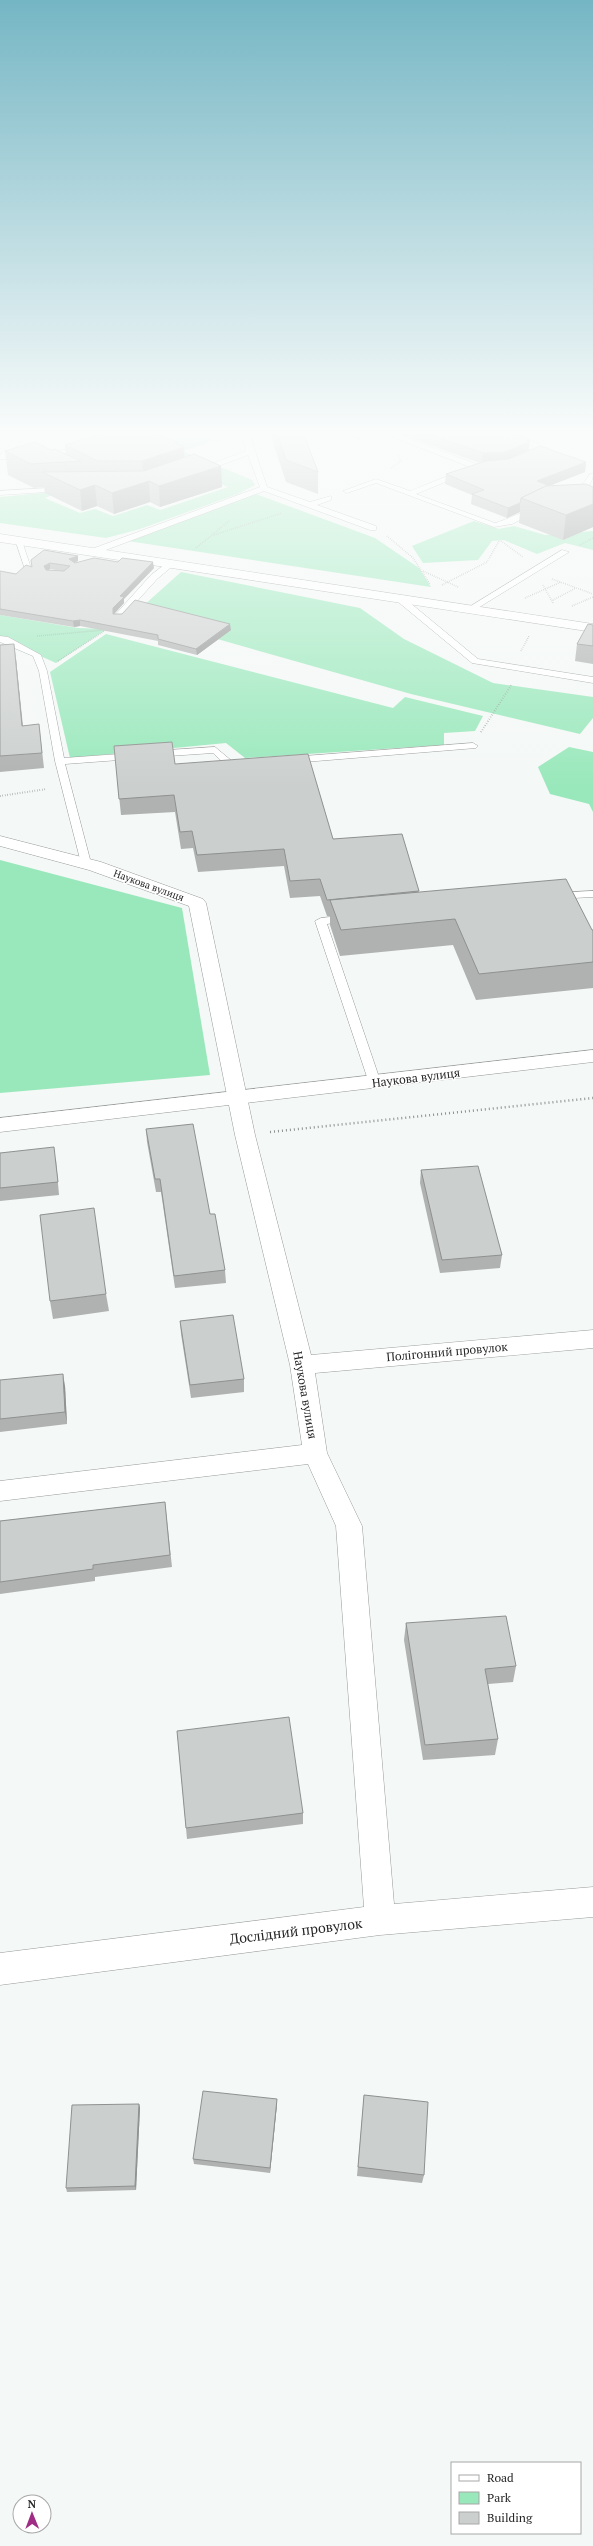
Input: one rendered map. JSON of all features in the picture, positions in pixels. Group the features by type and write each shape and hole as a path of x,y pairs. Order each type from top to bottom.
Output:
{"street":[{"path":"54,549 91,557 116,555 593,628"},
{"name":"Наукова вулиця","path":"0,841 86,863 197,903 245,1135 302,1365 315,1453 0,1491"},
{"name":"Наукова вулиця","path":"0,1125 238,1099 593,1056"},
{"name":"Полігонний провулок","path":"302,1365 593,1339"},
{"path":"315,1453 350,1526 380,1920"},
{"name":"Дослідний провулок","path":"0,1969 380,1920 593,1902"}],"lane":[{"path":"21,549 29,568"},
{"path":"91,557 112,549"},
{"path":"470,609 565,552"},
{"path":"118,617 154,577 171,564"},
{"path":"400,599 475,661 593,680"},
{"path":"2,639 37,655 43,672 66,787 86,863"},
{"path":"278,761 473,746"},
{"path":"60,761 215,750 231,765 255,763"},
{"path":"546,897 593,894"},
{"path":"360,917 321,921 375,1083"}],"path":[{"path":"402,549 413,558 433,590"},
{"path":"440,587 487,562 494,549"},
{"path":"512,549 529,561 553,600 552,606"},
{"path":"422,571 447,583 488,598"},
{"path":"535,571 593,594"},
{"path":"519,601 561,582"},
{"path":"553,600 576,588"},
{"path":"2,639 107,629 43,672"},
{"path":"473,746 516,677 512,667 530,635"},
{"path":"0,796 66,787"},
{"path":"245,1135 593,1098"}],"green space":[{"path":"179,549 391,549 419,568 431,587"},
{"path":"414,549 486,549 478,560 423,563"},
{"path":"525,549 550,549 537,554"},
{"path":"181,572 360,608 404,639 493,683 593,697 593,718 580,734 411,694 133,615"},
{"path":"0,615 78,628 107,629 56,663 0,638"},
{"path":"106,634 393,708 405,697 483,716 475,731 444,733 444,745 245,758 226,743 70,758 50,672"},
{"path":"569,747 593,752 593,812 589,804 550,794 538,767"},
{"path":"0,860 182,908 210,1075 0,1093"}],"building":[{"path":"44,550 78,556 69,559 75,563 94,558 118,562 122,558 153,562 120,596 124,597 113,608 113,614 122,614 135,600 230,624 196,649 158,639 158,635 80,620 73,621 0,609 0,571 16,574 26,565 32,567 31,560","holes":["50,563 70,566 64,571 46,570 44,566"]},
{"path":"588,624 593,625 593,646 577,644"},
{"path":"14,644 22,726 39,724 42,753 0,756 0,645"},
{"path":"172,742 175,764 308,754 333,839 402,834 419,891 327,900 320,879 290,881 284,849 197,855 192,831 180,832 174,795 119,799 114,746"},
{"path":"566,879 593,930 593,962 479,974 455,919 341,930 330,900"},
{"path":"193,1124 210,1214 215,1214 225,1270 174,1276 160,1179 155,1179 146,1129"},
{"path":"54,1147 58,1182 0,1188 0,1153"},
{"path":"478,1166 502,1255 442,1260 421,1170"},
{"path":"94,1208 106,1294 50,1301 40,1215"},
{"path":"233,1315 244,1379 190,1385 180,1321"},
{"path":"63,1374 65,1412 0,1419 0,1380"},
{"path":"165,1502 170,1555 93,1565 93,1569 0,1582 0,1521"},
{"path":"506,1616 516,1666 485,1669 498,1739 425,1745 406,1623"},
{"path":"289,1717 303,1813 186,1828 177,1731"},
{"path":"203,2091 277,2099 270,2168 193,2159"},
{"path":"364,2095 428,2102 424,2175 358,2167"},
{"path":"139,2104 135,2186 66,2188 72,2105"}]}
